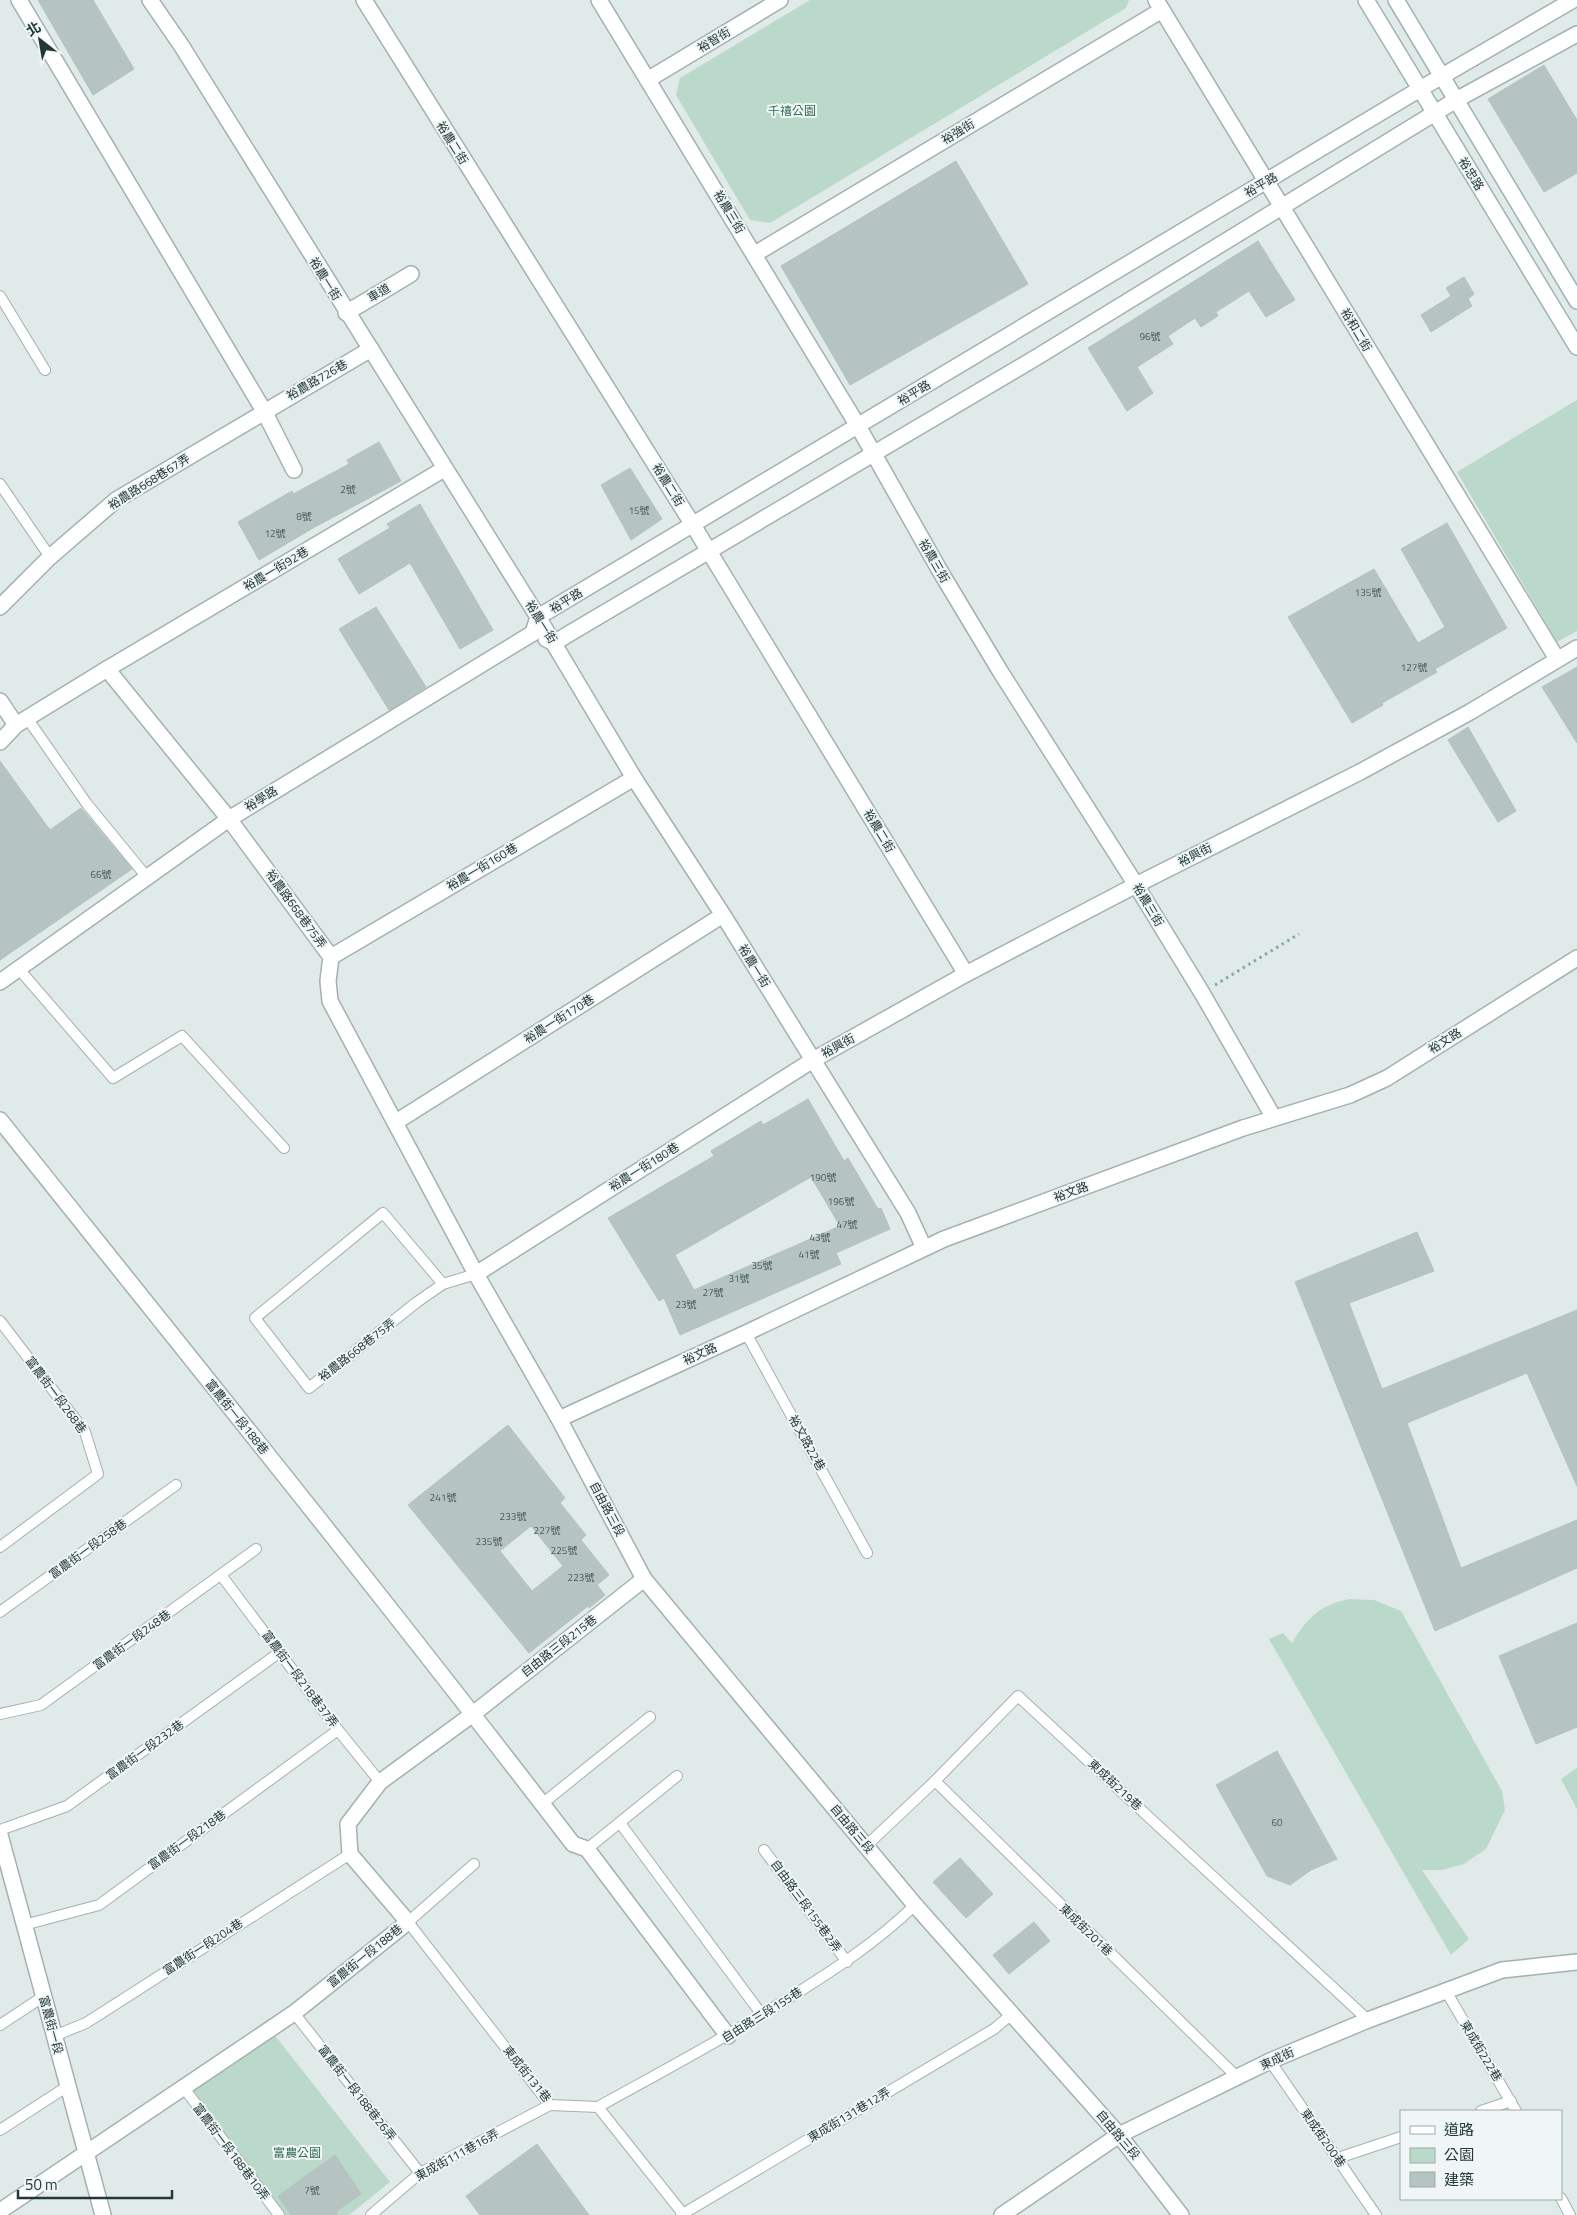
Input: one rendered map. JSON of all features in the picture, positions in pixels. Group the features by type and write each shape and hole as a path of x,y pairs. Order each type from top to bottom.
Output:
{"street":[{"path":"19,0 264,411 294,470"},
{"name":"裕農一街","path":"150,0 181,45 346,312 371,349 554,643 634,778 908,1213 924,1248"},
{"name":"裕農二街","path":"364,0 693,525 966,974"},
{"name":"裕農三街","path":"599,0 858,426 1000,671 1136,885 1202,993 1274,1118"},
{"name":"裕智街","path":"649,80 780,0"},
{"name":"裕忠路","path":"1366,0 1577,347"},
{"name":"裕忠路","path":"1396,0 1577,301"},
{"name":"裕平路","path":"533,633 538,618 1420,89 1573,0"},
{"name":"裕和二街","path":"1159,5 1557,659"},
{"name":"裕強街","path":"755,254 1159,5"},
{"path":"533,633 554,643 1038,357 1434,113 1577,34"},
{"name":"車道","path":"346,312 411,274"},
{"name":"裕農路726巷","path":"264,411 371,349"},
{"name":"裕農路668巷67弄","path":"0,607 50,557 116,500 264,411"},
{"name":"裕農一街92巷","path":"107,669 444,469"},
{"name":"裕學路","path":"0,982 146,876 229,819 533,633"},
{"name":"裕興街","path":"813,1060 966,974 1136,885 1360,772 1470,712 1577,648"},
{"path":"0,742 22,721 107,669"},
{"name":"裕農路668巷75弄","path":"107,669 229,819 331,957 328,981 330,1001 476,1274 559,1418"},
{"path":"0,701 22,721"},
{"name":"裕農一街160巷","path":"331,957 634,778"},
{"name":"裕農一街170巷","path":"396,1122 722,915"},
{"name":"裕文路","path":"559,1418 746,1333 924,1248 984,1224 1274,1118 1350,1094 1387,1078 1577,958"},
{"name":"裕農一街180巷","path":"476,1274 813,1060"},
{"name":"富農街一段188巷","path":"0,1120 473,1714 573,1844 587,1849 728,2036"},
{"name":"自由路三段","path":"559,1418 644,1579 915,1905 1013,2013 1119,2135 1181,2215"},
{"name":"自由路三段215巷","path":"473,1714 644,1579"},
{"path":"350,1854 348,1824 380,1782 473,1714"},
{"name":"富農街一段","path":"0,1836 5,1878 24,1925 103,2215"},
{"name":"富農街一段188巷","path":"0,2211 294,2013 408,1922 350,1854"},
{"name":"東成街","path":"1002,2215 1119,2135 1270,2061 1368,2020 1502,1970 1577,1962"}],"lane":[{"path":"0,296 45,370"},
{"path":"0,484 50,557"},
{"path":"22,721 146,876"},
{"path":"18,968 113,1078 182,1036 284,1148"},
{"name":"裕農路668巷75弄","path":"443,1284 382,1213 255,1318 308,1388 417,1302 443,1284 476,1274"},
{"name":"富農街一段268巷","path":"0,1321 85,1432 98,1474 0,1547"},
{"name":"裕文路22巷","path":"746,1333 867,1553"},
{"name":"富農街一段258巷","path":"0,1612 176,1485"},
{"name":"富農街一段248巷","path":"0,1714 41,1705 256,1549"},
{"name":"富農街一段218巷37弄","path":"221,1575 338,1730 380,1782"},
{"name":"富農街一段232巷","path":"0,1830 67,1806 280,1652"},
{"name":"東成街219巷","path":"866,1846 935,1781 1018,1696 1368,2020"},
{"path":"542,1804 650,1717"},
{"name":"富農街一段218巷","path":"24,1925 99,1906 338,1730"},
{"path":"587,1849 677,1776"},
{"name":"東成街201巷","path":"935,1781 1238,2078"},
{"path":"620,1823 762,2015"},
{"name":"自由路三段155巷2弄","path":"764,1850 847,1962"},
{"name":"富農街一段204巷","path":"54,2036 86,2023 350,1854"},
{"path":"408,1922 474,1864"},
{"name":"自由路三段155巷","path":"598,2107 728,2036 847,1962 896,1923 915,1905"},
{"name":"東成街131巷","path":"408,1922 550,2105 598,2107"},
{"name":"東成街222巷","path":"1446,1991 1515,2110"},
{"path":"0,2024 44,1996"},
{"name":"富農街一段188巷26弄","path":"294,2013 420,2173"},
{"name":"東成街131巷12弄","path":"683,2215 994,2029 1013,2013"},
{"name":"東成街200巷","path":"1270,2061 1376,2215"},
{"path":"0,2130 68,2086"},
{"name":"富農街一段188巷10弄","path":"184,2088 278,2215"},
{"path":"1484,2110 1511,2102"},
{"name":"東成街111巷16弄","path":"372,2215 420,2173 550,2105"},
{"path":"598,2107 683,2215"},
{"path":"1338,2158 1400,2137"},
{"path":"1562,2200 1570,2215"}],"path":[{"path":"1202,993 1299,934"}],"green space":[{"name":"千禧公園","path":"810,0 1129,0 1126,8 770,223 750,220 676,95 680,78"},
{"path":"1577,400 1577,631 1557,642 1457,472"},
{"path":"1349,1599 1374,1600 1401,1611 1502,1791 1505,1810 1486,1849 1464,1864 1442,1870 1422,1870 1469,1939 1451,1955 1269,1639 1283,1633 1292,1643 1303,1626 1315,1614 1330,1605"},
{"path":"1577,1768 1577,1809 1561,1779"},
{"name":"富農公園","path":"273,2033 390,2182 349,2215 276,2215 185,2097"}],"building":[{"path":"38,0 93,0 134,69 93,95"},
{"path":"1544,65 1577,120 1577,173 1544,192 1488,99"},
{"path":"956,161 1028,284 850,385 781,266"},
{"path":"1258,241 1295,300 1266,317 1249,291 1216,312 1218,316 1201,327 1195,318 1168,336 1173,344 1137,367 1153,393 1127,411 1088,348"},
{"path":"1464,277 1474,294 1468,299 1472,306 1431,332 1421,315 1451,296 1446,288"},
{"path":"379,442 401,481 313,528 259,560 238,522 292,491 293,494 349,464 347,460"},
{"path":"630,468 662,519 631,540 601,485"},
{"path":"420,504 493,630 460,649 410,563 359,594 338,559 390,528 387,524"},
{"path":"1447,523 1507,628 1435,669 1437,672 1382,703 1383,705 1352,723 1288,617 1374,569 1418,643 1445,627 1401,549"},
{"path":"376,607 426,687 389,710 339,629"},
{"path":"1577,667 1577,743 1542,687"},
{"path":"1468,727 1516,811 1498,822 1448,740"},
{"path":"0,761 50,830 81,808 132,869 0,960"},
{"path":"808,1099 844,1161 848,1158 878,1209 881,1208 890,1229 836,1253 841,1264 680,1335 664,1298 659,1301 608,1218 714,1156 711,1151 761,1121 763,1125","holes":["811,1177 840,1226 694,1290 675,1255"]},
{"path":"1417,1232 1434,1271 1349,1303 1382,1389 1577,1310 1577,1486 1527,1373 1407,1423 1461,1568 1577,1520 1577,1568 1435,1631 1295,1282"},
{"path":"508,1425 565,1498 560,1503 586,1535 581,1540 609,1575 597,1585 605,1595 589,1608 588,1606 529,1653 408,1505","holes":["531,1526 563,1566 532,1591 500,1551"]},
{"path":"1577,1623 1577,1727 1536,1744 1499,1656"},
{"path":"1277,1751 1337,1859 1311,1870 1290,1885 1267,1876 1216,1785"},
{"path":"960,1858 993,1894 966,1918 933,1882"},
{"path":"1034,1922 1050,1941 1009,1974 993,1955"},
{"path":"537,2144 589,2215 480,2215 466,2196"},
{"path":"335,2155 361,2194 338,2210 336,2215 291,2215 278,2196"}]}
